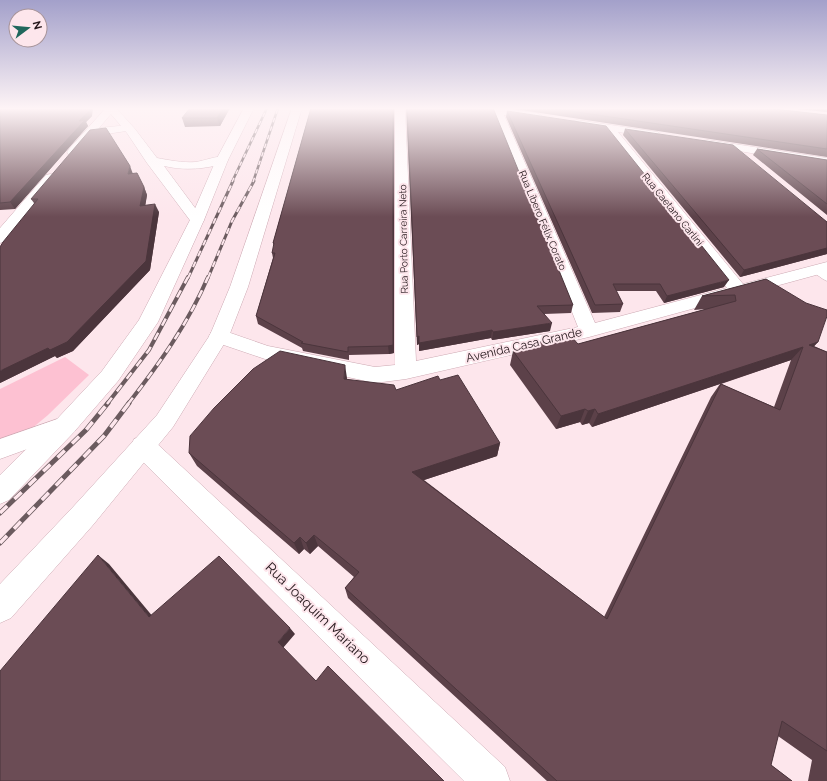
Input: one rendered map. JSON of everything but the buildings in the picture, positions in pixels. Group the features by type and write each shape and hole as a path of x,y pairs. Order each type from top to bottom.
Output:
{"street":[{"path":"2,232 79,144"},
{"path":"141,144 197,220"},
{"path":"0,492 66,425 110,376 148,322 197,220 230,144"},
{"path":"0,606 83,516 165,421 219,336 239,287 287,144"},
{"name":"Rua Porto Carreira Neto","path":"401,144 406,371"},
{"name":"Rua Líbero Félix Corato","path":"511,144 589,330"},
{"name":"Rua Caetano Carlini","path":"622,144 739,291"},
{"path":"719,144 827,162"},
{"path":"733,147 751,162"},
{"path":"152,160 194,167 222,160"},
{"name":"Avenida Casa Grande","path":"219,336 265,352 375,375 406,371 589,330 739,291 823,272"},
{"path":"0,449 66,425"},
{"name":"Rua Joaquim Mariano","path":"143,446 492,781"}],"shaded area":[{"path":"65,357 89,375 48,415 24,435 0,443 0,389"}],"railway":[{"path":"232,182 250,144"},
{"path":"253,182 266,144"},
{"path":"188,278 233,181"},
{"path":"208,278 232,221 254,181"},
{"path":"107,404 149,350 188,277"},
{"path":"128,404 172,343 191,311 208,277"},
{"path":"0,513 86,430 108,403"},
{"path":"0,543 104,436 129,403"}]}
